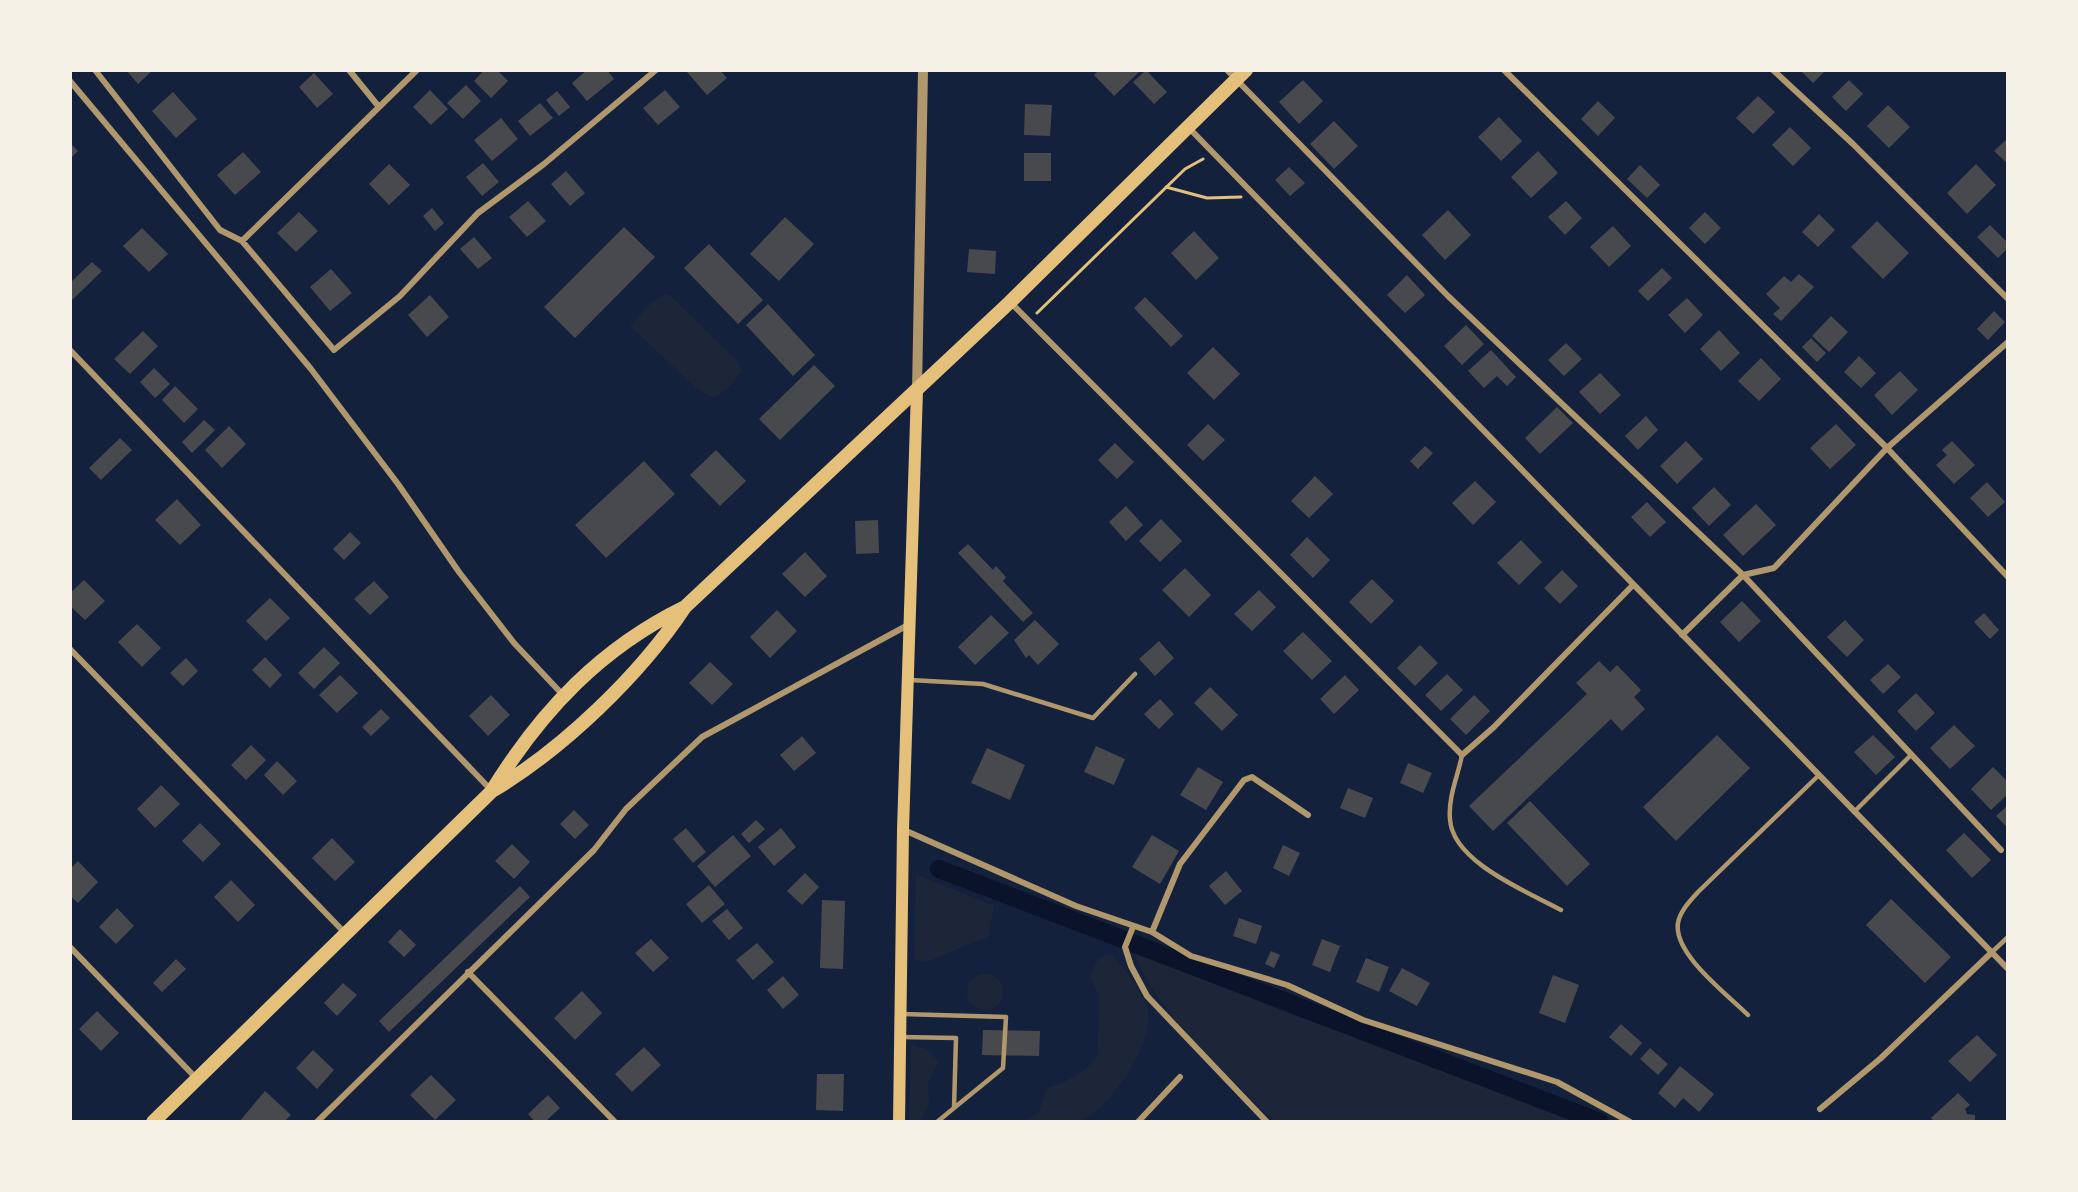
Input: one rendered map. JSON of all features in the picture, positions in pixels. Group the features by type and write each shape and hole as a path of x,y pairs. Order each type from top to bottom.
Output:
{"main road":[{"path":"492,791 530,769 586,718 661,644 685,607 1010,302 1189,127 1237,74"},
{"path":"899,1122 903,830 916,390"},
{"path":"153,1122 492,791 514,755 563,695 593,667 646,626 685,607"}],"street":[{"path":"95,70 220,230 242,241 334,350 400,296 478,213 553,157 656,70"},
{"path":"349,70 379,107"},
{"path":"242,241 417,70"},
{"path":"916,390 923,70"},
{"path":"1504,70 1887,448 2007,577"},
{"path":"1773,70 1853,144 2007,299"},
{"path":"1237,74 1448,296 1743,575 2001,850"},
{"path":"70,81 310,369 398,484 459,572 514,643 563,695"},
{"path":"1189,127 2007,969"},
{"path":"1010,302 1462,755 1633,585"},
{"path":"1682,635 1743,575 1774,568 1887,448 2007,342"},
{"path":"70,350 492,791"},
{"path":"317,1122 594,850 626,809 702,737 909,625"},
{"path":"70,649 346,934"},
{"path":"1152,932 1180,864 1244,780 1252,777 1308,815"},
{"path":"903,830 1076,906 1152,932 1191,956 1287,985 1363,1020 1557,1082 1630,1122"},
{"path":"1133,927 1125,947 1131,966 1147,996 1267,1122"},
{"path":"70,946 196,1078"},
{"path":"1820,1109 1881,1058 1991,953"},
{"path":"468,972 615,1122"},
{"path":"1138,1122 1180,1077"},
{"path":"324,1114 331,1122"}],"lane":[{"path":"908,680 983,684 1093,718 1135,675"},
{"path":"1462,755 1452,790 1449,820 1458,844 1492,874 1561,910"},
{"path":"1854,812 1911,755"},
{"path":"1748,1015 1691,959 1680,942 1678,924 1685,906 1698,892 1819,776"},
{"path":"1991,953 2007,937"},
{"path":"900,1014 1006,1017 1003,1068 937,1122"},
{"path":"900,1036 956,1038 954,1108"}],"path":[{"path":"1037,313 1185,169 1205,157"},
{"path":"1166,187 1207,198 1257,197"}],"shaded area":[{"path":"665,294 670,295 738,362 742,371 727,389 713,398 696,388 630,326 652,302"},
{"path":"916,874 994,906 989,936 927,962 914,960"},
{"path":"1133,948 1292,1015 1367,1040 1577,1121 1274,1121 1214,1062 1174,1018 1157,995"},
{"path":"1110,954 1131,979 1147,1007 1148,1021 1145,1037 1138,1054 1117,1089 1092,1114 1075,1122 1024,1121 1039,1112 1047,1088 1075,1076 1097,1058 1099,997 1090,976 1098,959"},
{"path":"985,974 998,979 1003,992 998,1005 985,1010 972,1005 967,992 972,979"},
{"path":"911,1045 927,1049 939,1062 928,1082 929,1105 920,1121 909,1121"}],"building":[{"path":"126,70 153,70 138,84"},
{"path":"484,70 497,70 508,81 491,98 474,81"},
{"path":"587,70 607,70 614,79 587,101 572,83"},
{"path":"689,70 720,70 727,78 707,95 687,72"},
{"path":"1099,70 1141,70 1114,96 1094,75"},
{"path":"1146,70 1167,92 1154,104 1133,82"},
{"path":"1800,70 1826,70 1813,83"},
{"path":"314,73 333,94 317,108 299,87"},
{"path":"1303,80 1323,101 1299,124 1279,102"},
{"path":"1849,80 1863,94 1846,111 1832,97"},
{"path":"466,85 481,101 463,119 447,103"},
{"path":"430,90 448,109 431,125 413,107"},
{"path":"665,90 680,107 658,125 643,108"},
{"path":"557,91 570,107 559,116 546,100"},
{"path":"173,92 197,119 176,138 152,111"},
{"path":"1758,96 1775,112 1753,134 1736,118"},
{"path":"1598,101 1615,118 1598,136 1581,119"},
{"path":"540,103 553,118 530,136 518,121"},
{"path":"1025,104 1052,105 1050,136 1024,135"},
{"path":"1888,105 1910,127 1889,148 1867,126"},
{"path":"1499,117 1522,141 1501,161 1478,137"},
{"path":"501,118 518,139 492,161 474,140"},
{"path":"1334,121 1358,146 1334,169 1310,144"},
{"path":"1790,127 1811,148 1793,166 1772,145"},
{"path":"2008,138 2008,164 1994,151"},
{"path":"70,143 78,151 70,159"},
{"path":"1538,151 1558,173 1531,198 1511,177"},
{"path":"243,152 261,172 235,195 217,175"},
{"path":"1024,153 1051,153 1051,181 1024,181"},
{"path":"483,163 499,182 482,196 466,177"},
{"path":"389,164 410,185 389,205 369,184"},
{"path":"1976,164 1996,185 1967,214 1947,193"},
{"path":"1640,165 1660,185 1647,198 1627,179"},
{"path":"1289,167 1305,183 1290,196 1275,180"},
{"path":"566,171 585,193 570,206 551,184"},
{"path":"528,201 546,221 527,237 509,217"},
{"path":"1566,201 1582,218 1565,235 1548,217"},
{"path":"432,208 444,223 435,231 423,216"},
{"path":"1448,210 1471,235 1445,260 1422,235"},
{"path":"299,212 318,231 296,252 277,233"},
{"path":"1705,212 1721,228 1705,244 1689,228"},
{"path":"1819,214 1835,230 1818,247 1802,232"},
{"path":"785,217 814,244 779,281 750,254"},
{"path":"1877,221 1909,253 1883,279 1851,247"},
{"path":"1990,225 2008,243 2008,248 1998,258 1977,237"},
{"path":"1613,226 1631,246 1609,267 1590,247"},
{"path":"624,227 655,257 575,338 544,307"},
{"path":"142,228 168,254 149,272 123,246"},
{"path":"1194,231 1219,258 1196,280 1171,253"},
{"path":"474,237 492,258 478,269 460,249"},
{"path":"709,244 763,300 738,324 684,268"},
{"path":"969,249 996,251 995,274 967,272"},
{"path":"92,262 102,271 70,302 70,283"},
{"path":"1662,268 1672,278 1648,301 1638,291"},
{"path":"331,269 352,293 330,311 310,287"},
{"path":"1799,274 1814,287 1781,321 1773,314 1780,308 1766,294 1784,276 1791,282"},
{"path":"1407,275 1425,295 1405,313 1387,295"},
{"path":"430,295 449,317 427,337 408,315"},
{"path":"1145,297 1183,336 1171,347 1134,308"},
{"path":"1687,298 1703,315 1685,333 1668,315"},
{"path":"768,304 815,355 793,376 746,325"},
{"path":"1994,311 2005,322 1988,340 1977,329"},
{"path":"1831,316 1848,332 1829,352 1812,336"},
{"path":"1466,325 1484,344 1462,365 1444,346"},
{"path":"1719,330 1740,353 1721,371 1700,349"},
{"path":"143,331 158,346 130,374 114,359"},
{"path":"1811,338 1826,353 1817,362 1802,347"},
{"path":"1566,343 1582,359 1564,376 1548,360"},
{"path":"1213,347 1240,374 1214,400 1187,373"},
{"path":"1491,350 1516,377 1507,386 1497,376 1484,388 1468,371"},
{"path":"1859,356 1876,373 1861,388 1844,372"},
{"path":"1761,358 1781,379 1759,401 1738,381"},
{"path":"814,365 835,386 780,440 759,419"},
{"path":"154,368 170,384 155,398 140,382"},
{"path":"1900,371 1918,390 1892,415 1874,395"},
{"path":"1600,373 1621,395 1600,414 1579,392"},
{"path":"175,386 198,409 184,423 162,400"},
{"path":"1557,407 1573,423 1540,454 1525,438"},
{"path":"1646,416 1658,430 1638,450 1625,436"},
{"path":"204,420 215,430 192,453 182,442"},
{"path":"1208,424 1225,440 1203,461 1187,445"},
{"path":"1836,424 1856,445 1830,469 1810,448"},
{"path":"229,426 246,444 222,468 205,450"},
{"path":"120,438 132,450 101,480 89,468"},
{"path":"1686,441 1703,459 1677,484 1660,466"},
{"path":"1952,441 1975,465 1954,484 1936,465 1947,455 1942,450"},
{"path":"1115,443 1134,462 1117,479 1098,460"},
{"path":"1425,446 1433,453 1418,469 1410,461"},
{"path":"716,450 746,481 720,506 690,475"},
{"path":"644,461 675,494 606,558 575,525"},
{"path":"1315,476 1333,494 1309,518 1291,501"},
{"path":"1475,481 1496,502 1473,525 1452,503"},
{"path":"1987,482 2005,502 1988,517 1970,498"},
{"path":"1714,487 1731,505 1709,526 1692,508"},
{"path":"177,499 201,525 180,545 155,520"},
{"path":"1647,502 1666,522 1650,537 1631,517"},
{"path":"1756,504 1776,525 1743,556 1723,535"},
{"path":"1126,506 1143,525 1126,541 1109,522"},
{"path":"1161,519 1182,541 1160,562 1139,541"},
{"path":"878,520 879,553 856,554 855,521"},
{"path":"350,532 361,543 344,560 333,549"},
{"path":"1307,537 1330,560 1313,578 1290,555"},
{"path":"1521,540 1542,562 1519,585 1497,563"},
{"path":"968,544 993,570 996,566 1006,577 1003,581 1033,613 1023,622 958,553"},
{"path":"805,552 827,576 805,597 782,574"},
{"path":"1185,568 1211,595 1189,617 1162,590"},
{"path":"1562,570 1578,586 1560,604 1544,588"},
{"path":"1372,579 1394,601 1371,624 1349,602"},
{"path":"84,580 105,601 85,620 70,606 70,593"},
{"path":"374,581 389,597 370,615 354,599"},
{"path":"1259,590 1276,607 1252,631 1234,614"},
{"path":"270,598 290,618 266,641 246,621"},
{"path":"1742,601 1761,621 1739,642 1720,622"},
{"path":"777,610 797,631 770,658 750,637"},
{"path":"1984,613 1999,630 1990,639 1974,622"},
{"path":"991,615 1009,633 975,665 958,647"},
{"path":"1035,620 1059,644 1038,665 1029,655 1026,658 1014,640"},
{"path":"1845,620 1864,640 1847,657 1827,637"},
{"path":"137,624 161,648 142,667 118,642"},
{"path":"1303,632 1332,661 1312,680 1283,651"},
{"path":"1159,641 1174,658 1155,676 1139,659"},
{"path":"1420,645 1438,663 1415,686 1397,668"},
{"path":"324,647 340,663 314,689 298,673"},
{"path":"265,657 282,675 270,688 252,670"},
{"path":"186,658 198,671 183,686 170,673"},
{"path":"1599,661 1610,672 1617,665 1641,690 1634,697 1645,709 1622,731 1611,719 1493,831 1469,806 1587,694 1576,683"},
{"path":"710,662 733,684 712,705 689,683"},
{"path":"1888,664 1901,677 1883,694 1870,680"},
{"path":"1447,674 1463,690 1441,711 1425,695"},
{"path":"340,675 358,693 337,713 319,695"},
{"path":"1345,675 1359,690 1334,714 1320,699"},
{"path":"1210,687 1238,715 1222,731 1194,703"},
{"path":"1916,693 1935,713 1916,731 1897,711"},
{"path":"491,695 510,715 488,736 469,716"},
{"path":"1474,695 1490,711 1466,735 1450,719"},
{"path":"1160,699 1174,714 1159,729 1144,714"},
{"path":"381,709 390,718 371,736 362,727"},
{"path":"1954,725 1975,746 1950,769 1930,748"},
{"path":"1717,735 1750,768 1676,841 1643,807"},
{"path":"1873,735 1895,757 1876,775 1854,752"},
{"path":"802,736 816,753 794,771 780,755"},
{"path":"251,745 266,760 246,780 231,765"},
{"path":"1096,746 1125,759 1114,785 1084,772"},
{"path":"987,748 1025,765 1010,800 971,783"},
{"path":"277,761 297,781 283,795 264,775"},
{"path":"1408,763 1432,773 1423,793 1400,783"},
{"path":"1198,767 1223,782 1206,810 1180,795"},
{"path":"1993,767 2008,782 2008,794 1991,810 1971,789"},
{"path":"161,785 180,804 155,828 137,809"},
{"path":"1348,788 1373,798 1365,818 1340,808"},
{"path":"1530,801 1590,864 1567,886 1507,823"},
{"path":"2008,805 2008,828 1996,816"},
{"path":"574,810 589,825 575,839 560,824"},
{"path":"756,820 765,829 749,843 741,834"},
{"path":"200,823 221,844 203,862 182,841"},
{"path":"686,828 706,852 693,863 673,839"},
{"path":"781,828 796,847 774,866 758,847"},
{"path":"1964,833 1991,860 1972,878 1946,850"},
{"path":"733,835 751,856 715,887 697,866"},
{"path":"1152,835 1179,851 1160,884 1132,867"},
{"path":"332,838 355,862 335,881 312,858"},
{"path":"512,844 530,862 514,879 495,861"},
{"path":"1283,845 1300,853 1289,876 1273,868"},
{"path":"78,861 98,882 78,903 70,896 70,869"},
{"path":"1226,871 1242,891 1225,905 1209,886"},
{"path":"805,873 819,887 802,905 787,891"},
{"path":"231,880 255,905 238,922 214,897"},
{"path":"709,885 725,904 702,923 686,904"},
{"path":"520,886 530,897 389,1032 379,1021"},
{"path":"1891,899 1951,957 1925,983 1866,925"},
{"path":"822,900 845,901 843,969 820,968"},
{"path":"117,908 134,926 116,944 99,927"},
{"path":"727,909 743,928 729,940 712,921"},
{"path":"1239,918 1262,926 1256,944 1233,936"},
{"path":"400,929 416,945 404,957 388,942"},
{"path":"651,939 669,958 653,972 635,953"},
{"path":"1322,939 1340,946 1330,972 1312,965"},
{"path":"757,943 774,962 753,980 736,960"},
{"path":"1271,951 1280,955 1274,968 1265,964"},
{"path":"1366,958 1389,967 1379,992 1356,982"},
{"path":"176,959 186,969 162,992 153,983"},
{"path":"1402,968 1430,983 1417,1006 1389,991"},
{"path":"1553,975 1579,985 1565,1023 1539,1013"},
{"path":"783,976 799,995 783,1009 767,990"},
{"path":"343,983 357,995 337,1016 324,1003"},
{"path":"582,991 602,1013 575,1040 554,1018"},
{"path":"97,1011 119,1033 101,1051 79,1029"},
{"path":"1621,1024 1642,1043 1631,1056 1609,1037"},
{"path":"983,1030 1040,1031 1039,1056 982,1055"},
{"path":"1977,1035 1997,1055 1970,1082 1948,1061"},
{"path":"644,1047 661,1065 632,1092 615,1074"},
{"path":"1650,1048 1668,1064 1658,1075 1640,1059"},
{"path":"313,1050 334,1070 317,1089 296,1068"},
{"path":"1680,1066 1714,1094 1699,1112 1683,1098 1675,1108 1658,1093"},
{"path":"817,1074 844,1074 843,1111 816,1110"},
{"path":"431,1075 456,1100 435,1120 410,1095"},
{"path":"265,1091 291,1115 284,1122 239,1122"},
{"path":"1958,1093 1970,1105 1965,1109 1967,1114 1975,1115 1975,1122 1934,1122 1931,1118"},
{"path":"548,1095 560,1108 545,1122 535,1122 528,1114"}],"waterway":[{"path":"939,869 1600,1122"}]}
